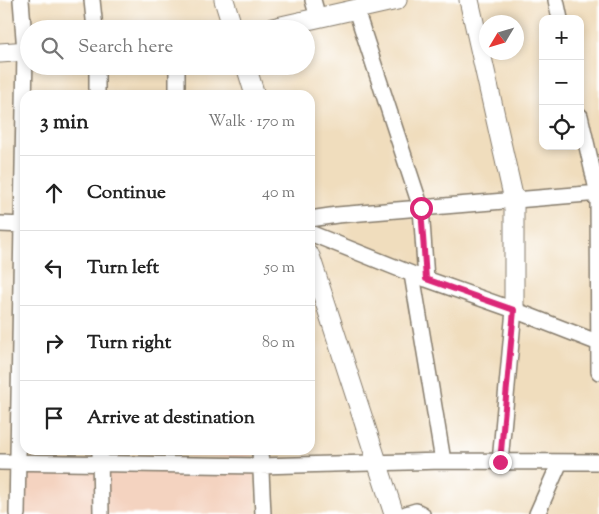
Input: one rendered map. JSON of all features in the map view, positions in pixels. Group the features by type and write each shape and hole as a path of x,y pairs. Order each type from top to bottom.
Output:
{"street":[{"path":"21,0 23,20"},
{"path":"92,0 94,20"},
{"path":"224,0 230,20"},
{"path":"313,0 318,18"},
{"path":"309,20 392,0"},
{"path":"470,0 514,200 514,310 500,462"},
{"path":"556,0 559,15"},
{"path":"356,10 421,208 419,276 443,461"},
{"path":"0,53 20,52"},
{"path":"26,75 26,90"},
{"path":"97,75 97,90"},
{"path":"177,75 177,90"},
{"path":"249,75 254,90"},
{"path":"584,133 598,194 599,372"},
{"path":"315,218 337,214 598,194"},
{"path":"0,224 20,225"},
{"path":"315,235 599,343"},
{"path":"315,272 394,514"},
{"path":"17,514 20,344"},
{"path":"260,455 263,514"},
{"path":"100,457 101,514"},
{"path":"0,462 100,457 181,457 260,466 443,461 599,462"},
{"path":"537,514 560,462"},
{"path":"406,514 416,511 422,514"}],"shaded area":[{"path":"189,455 252,455 250,457 190,457"},
{"path":"92,467 96,472 96,514 22,514 22,472 26,468"},
{"path":"108,470 252,472 254,475 256,514 105,514 105,472"}],"route":[{"path":"421,208 426,279 514,310 500,462"}]}
